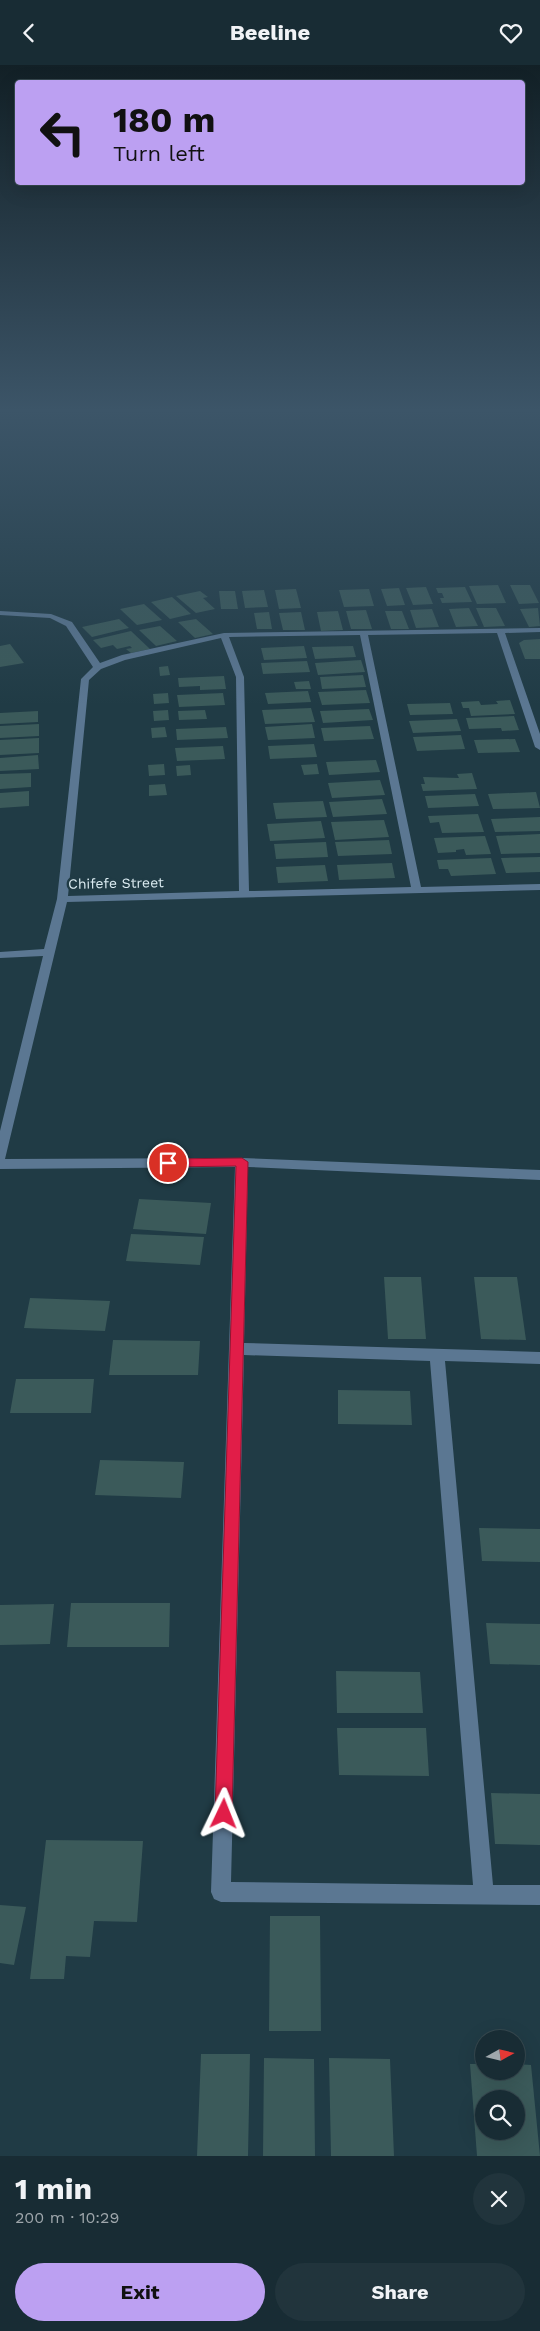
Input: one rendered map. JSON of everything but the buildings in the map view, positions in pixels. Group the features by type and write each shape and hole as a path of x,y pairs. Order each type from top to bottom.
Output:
{"street":[{"path":"0,613 51,616 69,624 98,667 122,658 224,635 540,630"},
{"path":"500,630 540,747"},
{"path":"363,632 416,889"},
{"path":"224,635 240,677 244,894"},
{"name":"Chifefe Street","path":"98,667 86,679 83,693 62,899 540,887"},
{"path":"0,1157 62,899"},
{"path":"0,955 48,952"},
{"path":"242,1162 221,1892 540,1895"},
{"path":"0,1165 242,1162 540,1175"},
{"path":"237,1349 540,1358"},
{"path":"436,1355 484,1894"}],"route":[{"path":"168,1163 242,1162 224,1814"}]}
